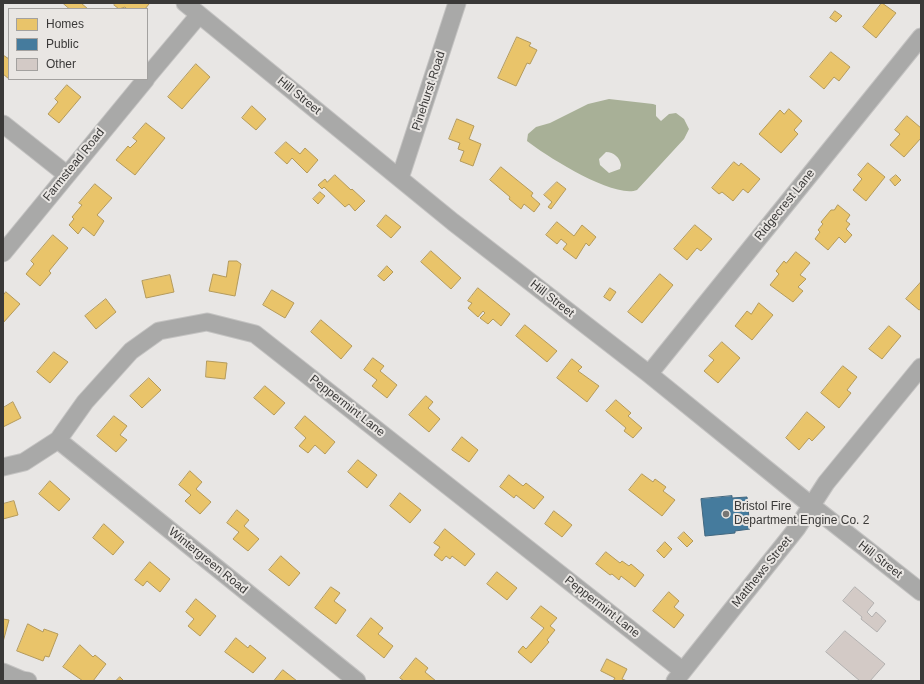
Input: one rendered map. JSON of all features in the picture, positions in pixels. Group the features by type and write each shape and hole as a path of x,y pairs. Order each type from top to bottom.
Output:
{"street":[{"name":"Hill Street","path":"185,3 453,222 649,374 921,592"},
{"name":"Pinehurst Road","path":"400,178 457,3"},
{"name":"Farmstead Road","path":"148,76 199,14"},
{"name":"Ridgecrest Lane","path":"649,374 921,37"},
{"name":"Farmstead Road","path":"3,253 144,80"},
{"path":"3,124 66,174"},
{"name":"Peppermint Lane","path":"3,467 24,462 58,440 85,402 131,351 159,331 207,322 255,334 679,676"},
{"name":"Matthews Street","path":"679,676 797,528 826,483 921,367"},
{"name":"Wintergreen Road","path":"58,440 357,681"},
{"path":"3,672 24,681"}],"shaded area":[{"path":"609,99 653,104 656,105 656,116 661,121 669,114 676,113 684,119 689,129 684,139 637,190 626,191 613,188 580,174 527,141 528,134 536,127 550,123 588,104","holes":["606,152 612,153 616,156 621,165 620,169 609,173 600,165 599,159"]}],"building: Homes":[{"path":"63,3 81,3 87,8 69,8"},
{"path":"116,3 149,4 146,8 118,8 114,5"},
{"path":"882,3 896,13 876,38 863,27"},
{"path":"835,11 842,16 836,22 830,18"},
{"path":"517,37 531,43 529,46 537,50 530,64 527,63 516,86 498,78"},
{"path":"831,52 850,67 839,81 834,77 824,89 810,77"},
{"path":"3,55 8,58 8,78 3,74"},
{"path":"196,64 210,77 182,109 168,97"},
{"path":"67,85 81,97 59,123 48,114 58,102 55,99"},
{"path":"252,106 266,119 256,130 242,118"},
{"path":"789,109 802,121 794,130 798,134 781,153 759,134 780,110 784,114"},
{"path":"907,116 921,128 921,138 904,157 890,145 900,134 895,130"},
{"path":"457,119 474,126 469,139 481,144 473,166 460,161 464,151 458,149 460,143 449,139"},
{"path":"146,123 165,138 135,175 116,160 128,146 130,148 137,141 133,138"},
{"path":"286,142 300,154 305,148 318,160 307,173 292,158 287,164 275,153"},
{"path":"734,162 739,166 741,163 760,179 748,193 743,189 733,201 722,192 719,194 712,188"},
{"path":"868,163 885,177 866,201 853,190 862,179 858,175"},
{"path":"501,167 533,193 531,196 540,204 534,212 524,204 521,209 509,199 510,197 490,180"},
{"path":"335,175 365,201 355,211 349,204 345,207 324,187 322,189 318,185 325,179 327,182"},
{"path":"896,175 901,180 895,186 890,180"},
{"path":"557,182 566,189 551,209 548,207 552,202 544,195"},
{"path":"95,184 112,198 97,215 104,221 94,236 83,227 78,234 69,225 74,219 72,217 82,205 79,203"},
{"path":"320,192 325,196 318,204 313,199"},
{"path":"838,205 850,215 846,221 850,224 846,229 852,235 845,243 839,237 828,250 815,239 820,232 818,230 823,224 821,222 831,210 834,210"},
{"path":"386,215 401,227 391,238 377,226"},
{"path":"557,222 574,236 582,225 596,237 589,246 586,243 576,259 563,249 567,244 561,239 557,244 546,235"},
{"path":"695,225 712,239 701,251 697,248 687,260 674,249"},
{"path":"53,235 68,248 49,271 51,273 40,286 26,274 34,264 31,261"},
{"path":"431,251 461,278 451,289 421,262"},
{"path":"796,252 810,263 800,275 806,279 798,287 803,291 793,302 770,285 779,274 776,271 784,261 786,263"},
{"path":"229,261 237,261 241,264 235,296 209,291 213,274 226,277"},
{"path":"387,266 393,272 384,281 378,276"},
{"path":"660,274 673,285 642,323 628,312"},
{"path":"170,275 174,292 146,298 142,281"},
{"path":"921,282 921,309 919,310 906,299"},
{"path":"478,288 510,314 501,326 493,319 488,324 480,318 485,313 483,311 478,317 468,308 472,303 468,301"},
{"path":"610,288 616,292 610,301 604,297"},
{"path":"272,290 294,303 285,318 263,305"},
{"path":"6,292 20,304 3,323 3,296"},
{"path":"106,299 116,312 96,329 85,316"},
{"path":"759,303 773,315 752,340 735,326 747,311 751,314"},
{"path":"321,320 352,346 341,359 311,332"},
{"path":"525,325 557,351 547,362 516,336"},
{"path":"889,326 901,336 882,359 869,349"},
{"path":"722,342 740,358 718,383 704,371 714,360 709,356"},
{"path":"54,352 68,362 50,383 37,372"},
{"path":"373,358 384,366 380,371 397,385 387,398 372,386 377,380 364,370"},
{"path":"572,359 582,367 578,371 599,386 587,402 557,378"},
{"path":"207,361 227,363 225,379 206,377"},
{"path":"843,366 857,377 847,390 851,393 839,408 821,393"},
{"path":"149,378 161,390 142,408 130,396"},
{"path":"265,386 285,403 274,415 254,398"},
{"path":"426,396 433,402 428,408 440,419 429,432 409,415"},
{"path":"616,400 631,413 628,416 642,428 633,438 624,431 626,428 606,411"},
{"path":"13,402 21,418 3,427 3,408"},
{"path":"807,412 825,427 812,441 809,438 799,450 786,438"},
{"path":"114,416 127,426 120,435 127,440 116,452 97,436"},
{"path":"305,416 335,442 325,454 315,445 308,453 299,446 306,438 295,428"},
{"path":"462,437 478,450 469,462 452,450"},
{"path":"358,460 377,475 367,488 348,472"},
{"path":"190,471 202,482 196,489 211,502 200,514 185,501 191,495 179,485"},
{"path":"642,474 653,482 655,479 666,487 663,491 675,500 662,516 629,490"},
{"path":"509,475 523,486 526,483 544,497 534,509 516,495 514,498 500,487"},
{"path":"50,481 70,499 59,511 39,494"},
{"path":"400,493 421,510 410,523 390,506"},
{"path":"14,501 18,515 3,519 3,504"},
{"path":"237,510 249,520 244,526 259,539 248,551 233,539 239,532 227,523"},
{"path":"554,511 572,525 562,537 545,524"},
{"path":"104,524 124,542 113,555 93,538"},
{"path":"445,529 475,554 465,566 452,556 450,559 446,556 442,561 434,555 440,547 434,543"},
{"path":"684,532 693,541 687,547 678,538"},
{"path":"665,542 672,549 664,558 657,551"},
{"path":"606,552 620,563 622,561 629,566 631,564 644,575 635,587 621,576 619,580 612,574 610,575 596,564"},
{"path":"281,556 300,573 289,586 269,570"},
{"path":"150,562 170,579 160,592 147,581 143,586 135,580"},
{"path":"497,572 517,588 507,600 487,584"},
{"path":"331,587 340,593 334,601 346,610 336,624 315,608"},
{"path":"669,592 679,601 674,607 684,615 674,628 653,611"},
{"path":"196,599 216,616 200,636 188,626 194,619 186,612"},
{"path":"541,606 557,618 550,626 555,630 547,640 549,642 531,663 518,652 523,646 526,649 544,628 531,618"},
{"path":"371,618 383,628 378,634 393,646 384,658 357,636"},
{"path":"3,619 9,620 3,642"},
{"path":"28,624 43,632 44,629 58,634 49,657 45,656 43,661 17,651"},
{"path":"236,638 248,648 250,645 266,658 253,673 225,652"},
{"path":"80,645 93,657 95,655 106,664 93,681 83,681 63,667"},
{"path":"416,658 428,668 425,672 436,681 404,681 400,678"},
{"path":"607,659 627,669 622,679 627,681 613,681 615,678 601,671"},
{"path":"283,670 297,681 274,681"},
{"path":"120,677 124,681 116,681"}],"building: Public":[{"name":"Bristol Fire Department Engine Co. 2","path":"732,496 732,498 747,497 750,529 735,531 735,533 705,536 701,499"}],"building: Other":[{"path":"855,587 874,603 867,612 872,617 876,612 886,621 877,632 843,601"},
{"path":"845,631 885,664 870,681 860,681 826,652"}],"place":[{"name":"Bristol Fire Department Engine Co. 2","path":"726,514"}]}
